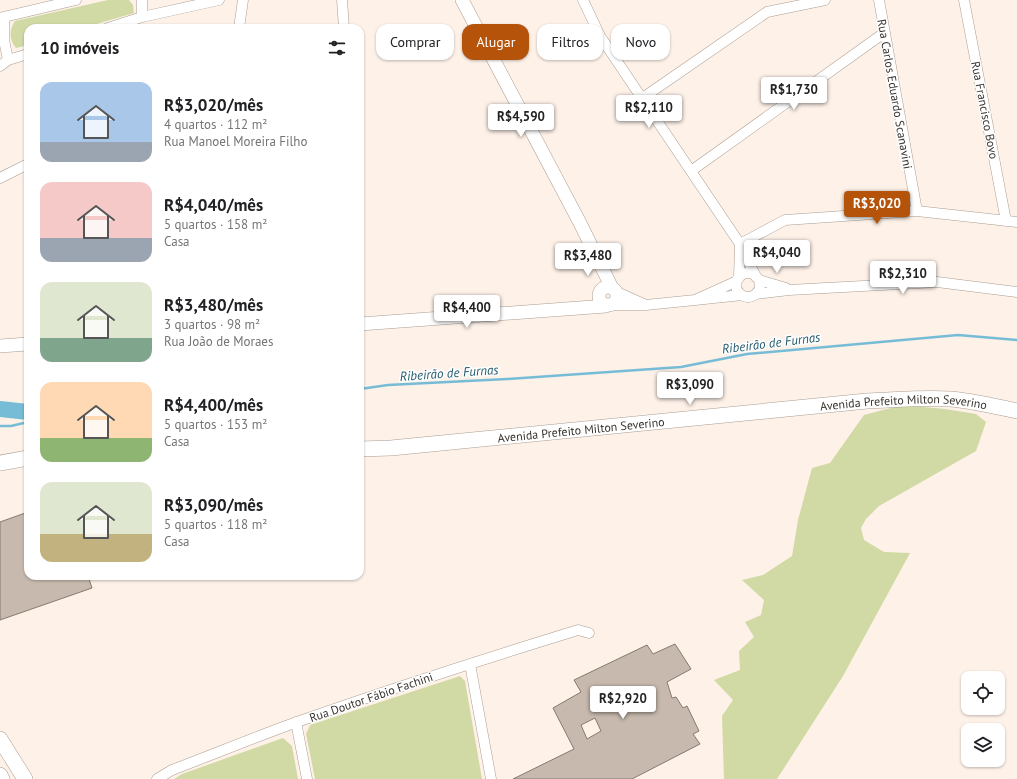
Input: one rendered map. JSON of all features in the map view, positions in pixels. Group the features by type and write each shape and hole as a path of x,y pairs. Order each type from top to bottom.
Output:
{"main road":[{"name":"Avenida Prefeito Milton Severino","path":"364,449 391,448 890,400 950,399 1017,411"},
{"path":"0,463 24,459"},
{"path":"0,739 25,779"},
{"path":"0,775 2,779"}],"street":[{"path":"8,60 2,41 2,18 76,0"},
{"path":"142,0 142,17"},
{"path":"120,24 142,17 219,0"},
{"path":"239,24 243,0"},
{"path":"342,0 344,24"},
{"path":"462,0 601,264 607,291"},
{"path":"583,0 600,36 640,98 691,170 740,244 757,278 760,288 756,294"},
{"path":"640,98 767,12 825,0"},
{"name":"Rua Carlos Eduardo Scanavini","path":"878,0 917,211"},
{"name":"Rua Francisco Bovo","path":"964,0 1006,221"},
{"path":"691,170 884,33"},
{"path":"0,66 8,60 24,55"},
{"path":"0,178 24,166"},
{"path":"740,244 785,220 917,211 1017,222"},
{"path":"740,244 737,289 742,295"},
{"path":"696,300 738,280 743,275 749,274 789,290"},
{"path":"364,324 609,305 646,305 742,295 749,297 756,294 789,290 937,282 1017,292"},
{"path":"607,291 598,296 600,302 609,305"},
{"path":"571,308 607,291 646,305"},
{"path":"0,346 24,344"},
{"name":"Rua Doutor Fábio Fachini","path":"157,779 172,770 296,722 578,630 589,633"},
{"path":"470,664 491,779"},
{"path":"296,722 306,779"}],"green space":[{"path":"108,0 129,0 133,5 134,13 97,24 24,24 24,46 16,48 11,38 11,31 15,21"},
{"path":"902,405 945,409 976,414 986,422 976,451 879,506 866,519 861,528 864,540 884,552 910,553 843,676 777,779 724,779 722,716 733,700 714,680 740,670 739,651 754,637 745,622 761,615 764,600 742,580 763,575 792,556 798,520 812,468 830,463 864,415"},
{"path":"460,676 465,681 482,779 315,779 306,734 310,725"},
{"path":"283,738 292,746 298,779 174,779 182,774"}],"building":[{"path":"24,513 24,580 89,580 92,588 0,620 0,522"},
{"path":"675,644 691,669 667,682 672,698 676,697 683,708 687,706 699,731 693,734 700,744 632,779 513,779 574,749 553,708 581,692 574,680 647,645 653,654","holes":["595,718 601,731 587,739 581,725"]}],"waterway":[{"name":"Ribeirão de Furnas","path":"364,388 388,385 507,379 681,367 747,354 958,335 1017,340"},
{"path":"0,409 24,412"},
{"path":"0,426 11,426 24,423"}]}
